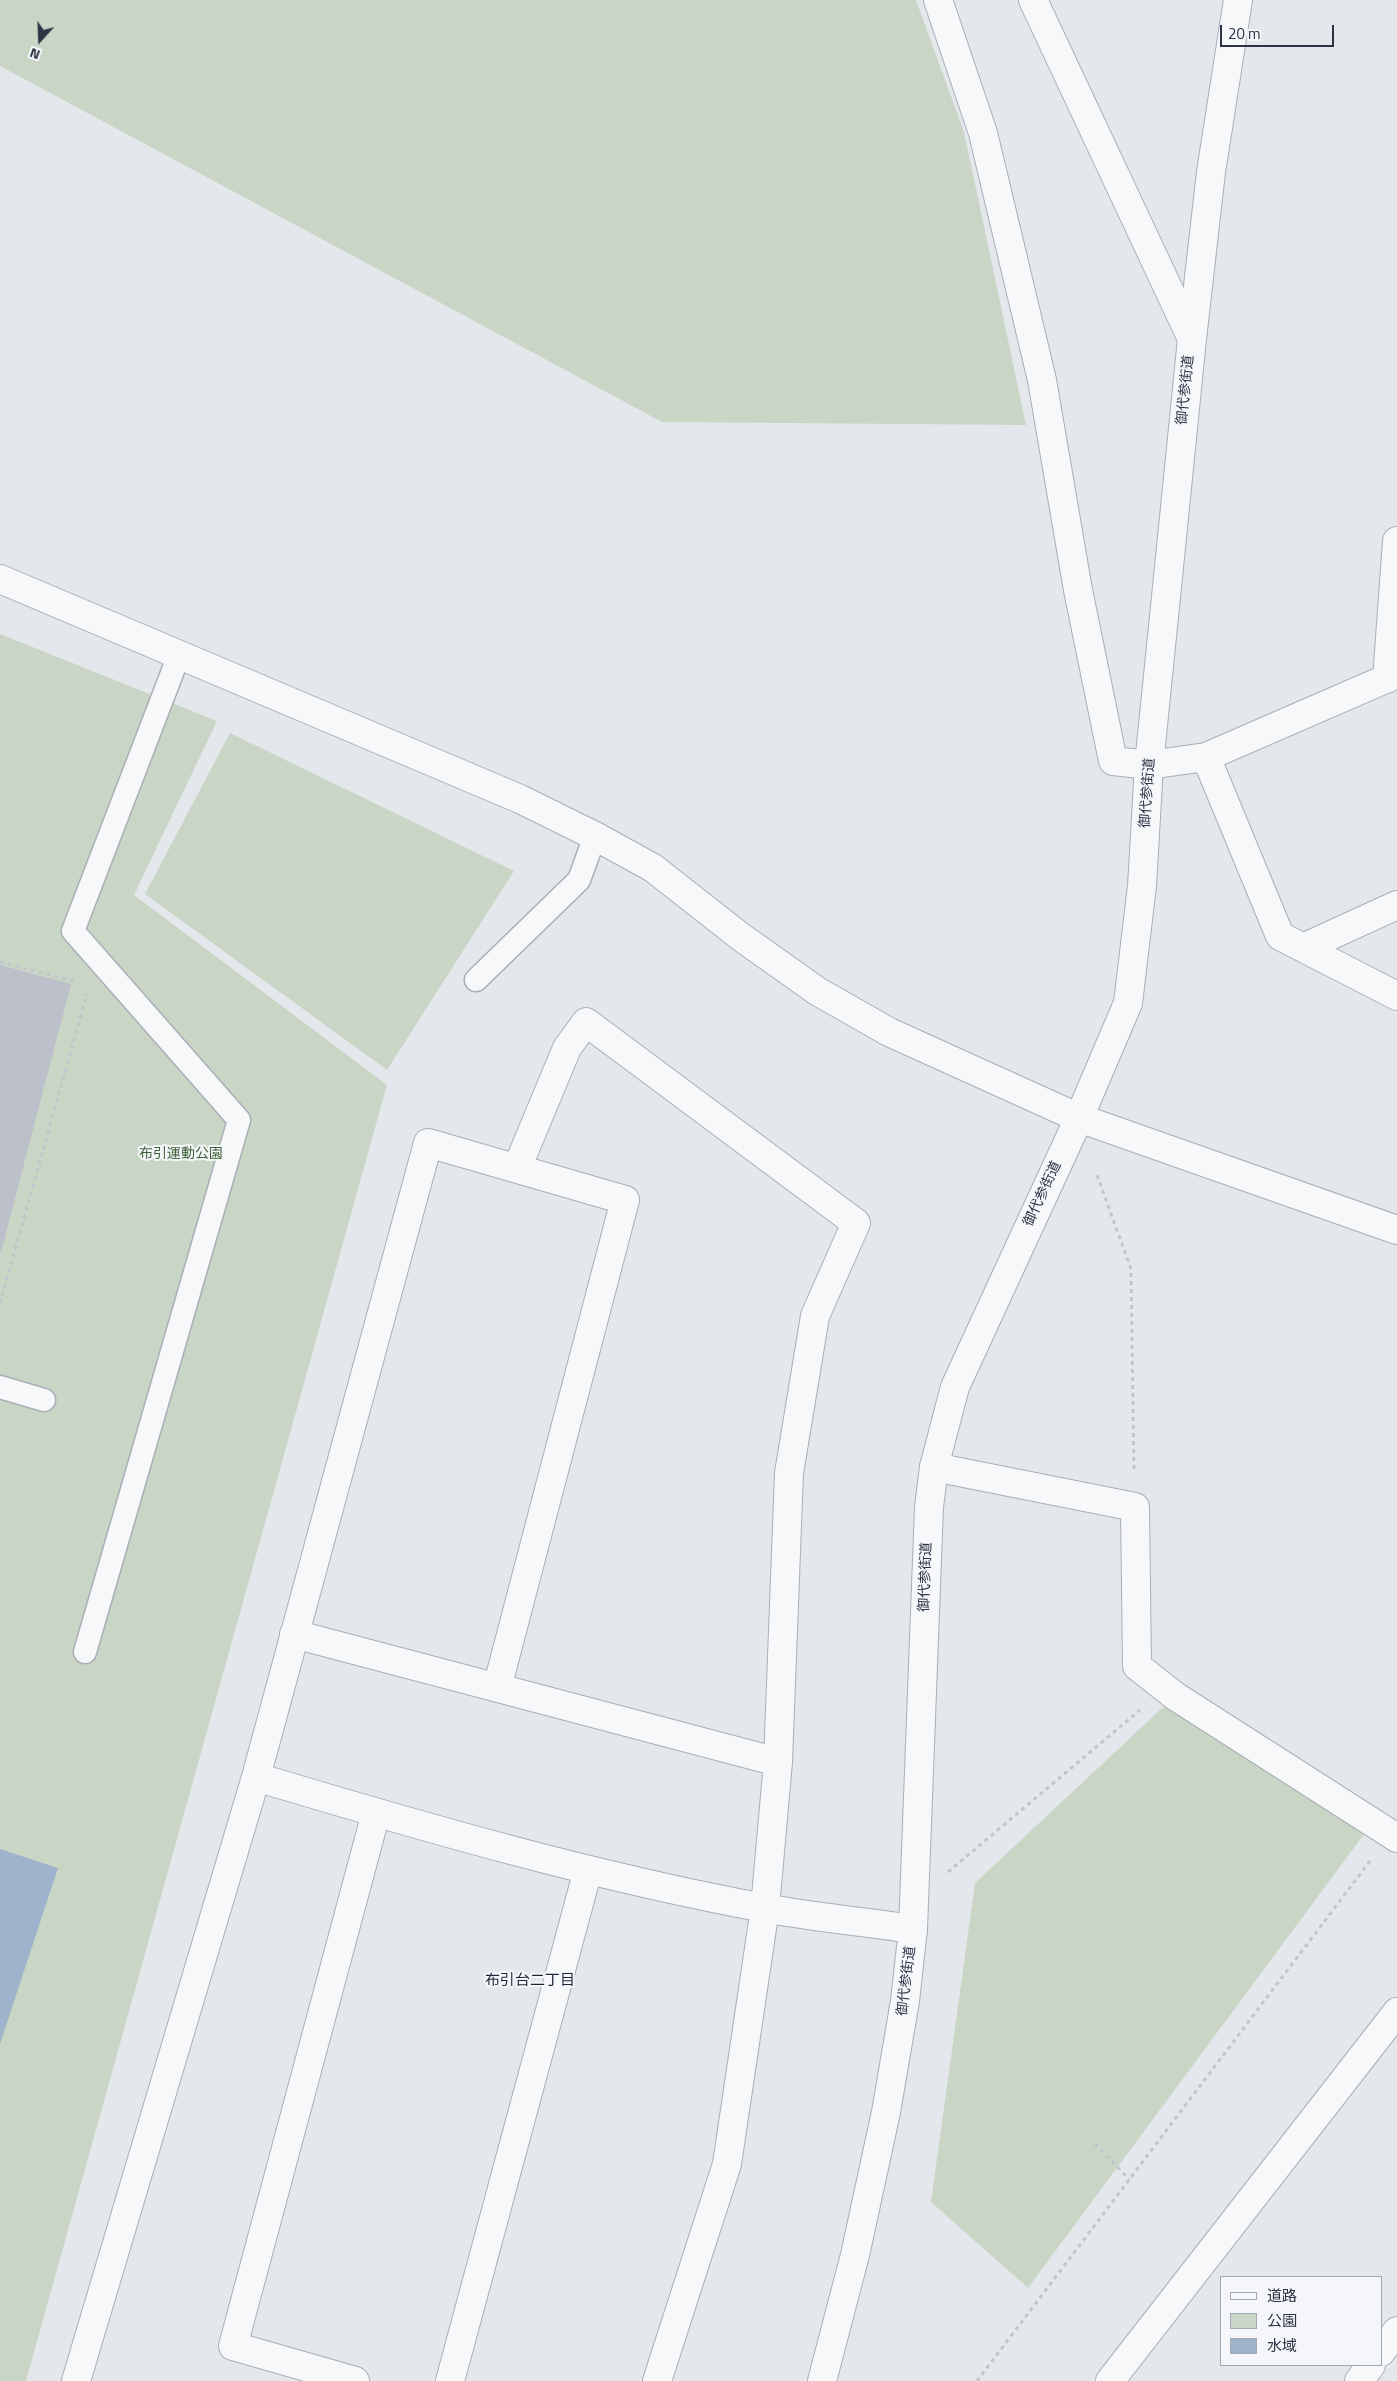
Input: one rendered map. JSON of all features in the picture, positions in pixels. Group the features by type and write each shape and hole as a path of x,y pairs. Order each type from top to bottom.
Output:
{"street":[{"path":"938,0 983,133 1042,380 1078,590 1113,761 1149,766 1206,757 1392,676 1397,541"},
{"path":"1033,0 1192,339"},
{"name":"御代参街道","path":"822,2381 855,2255 886,2112 905,2001 913,1929 929,1507 934,1467 955,1387 1079,1118 1128,1003 1142,886 1149,766 1192,339 1211,172 1238,0"},
{"path":"0,579 520,799 595,836 653,868 741,937 817,991 889,1032 1079,1118 1397,1230"},
{"path":"1206,757 1280,936 1397,996"},
{"path":"1303,948 1397,905"},
{"path":"517,1168 567,1048 586,1022 856,1223 815,1316 789,1473 778,1762 764,1908 727,2164 657,2381"},
{"path":"76,2381 256,1777 428,1143 625,1200 497,1688"},
{"path":"934,1467 1135,1507 1136,1666 1166,1689 1394,1836"},
{"path":"294,1634 778,1762"},
{"path":"256,1777 376,1813 588,1870 764,1908 913,1929"},
{"path":"355,2381 233,2346 376,1813"},
{"path":"450,2381 588,1870"},
{"path":"1110,2381 1397,2012"},
{"path":"1382,2351 1397,2331"},
{"path":"1359,2381 1370,2366"}],"lane":[{"path":"85,1652 239,1120 73,931 178,655"},
{"path":"476,980 579,880 595,836"},
{"path":"0,1387 44,1400"}],"path":[{"path":"0,962 80,983"},
{"path":"0,1304 89,985"},
{"path":"1097,1175 1131,1269 1135,1507"},
{"path":"945,1875 1166,1689"},
{"path":"977,2381 1129,2179 1394,1836"},
{"path":"1095,2144 1129,2179"}],"green space":[{"path":"0,0 916,0 964,132 1026,425 662,422 0,66"},
{"name":"布引運動公園","path":"0,634 217,721 134,895 387,1085 26,2381 0,2381"},
{"path":"230,733 514,871 387,1070 145,894"},
{"path":"1175,1696 1373,1822 1028,2288 931,2202 975,1883"}],"water":[{"path":"0,1849 58,1868 0,2044"}],"building":[{"path":"0,965 71,984 1,1252 0,1252"}],"district":[{"name":"布引台二丁目","path":"530,1981"}]}
